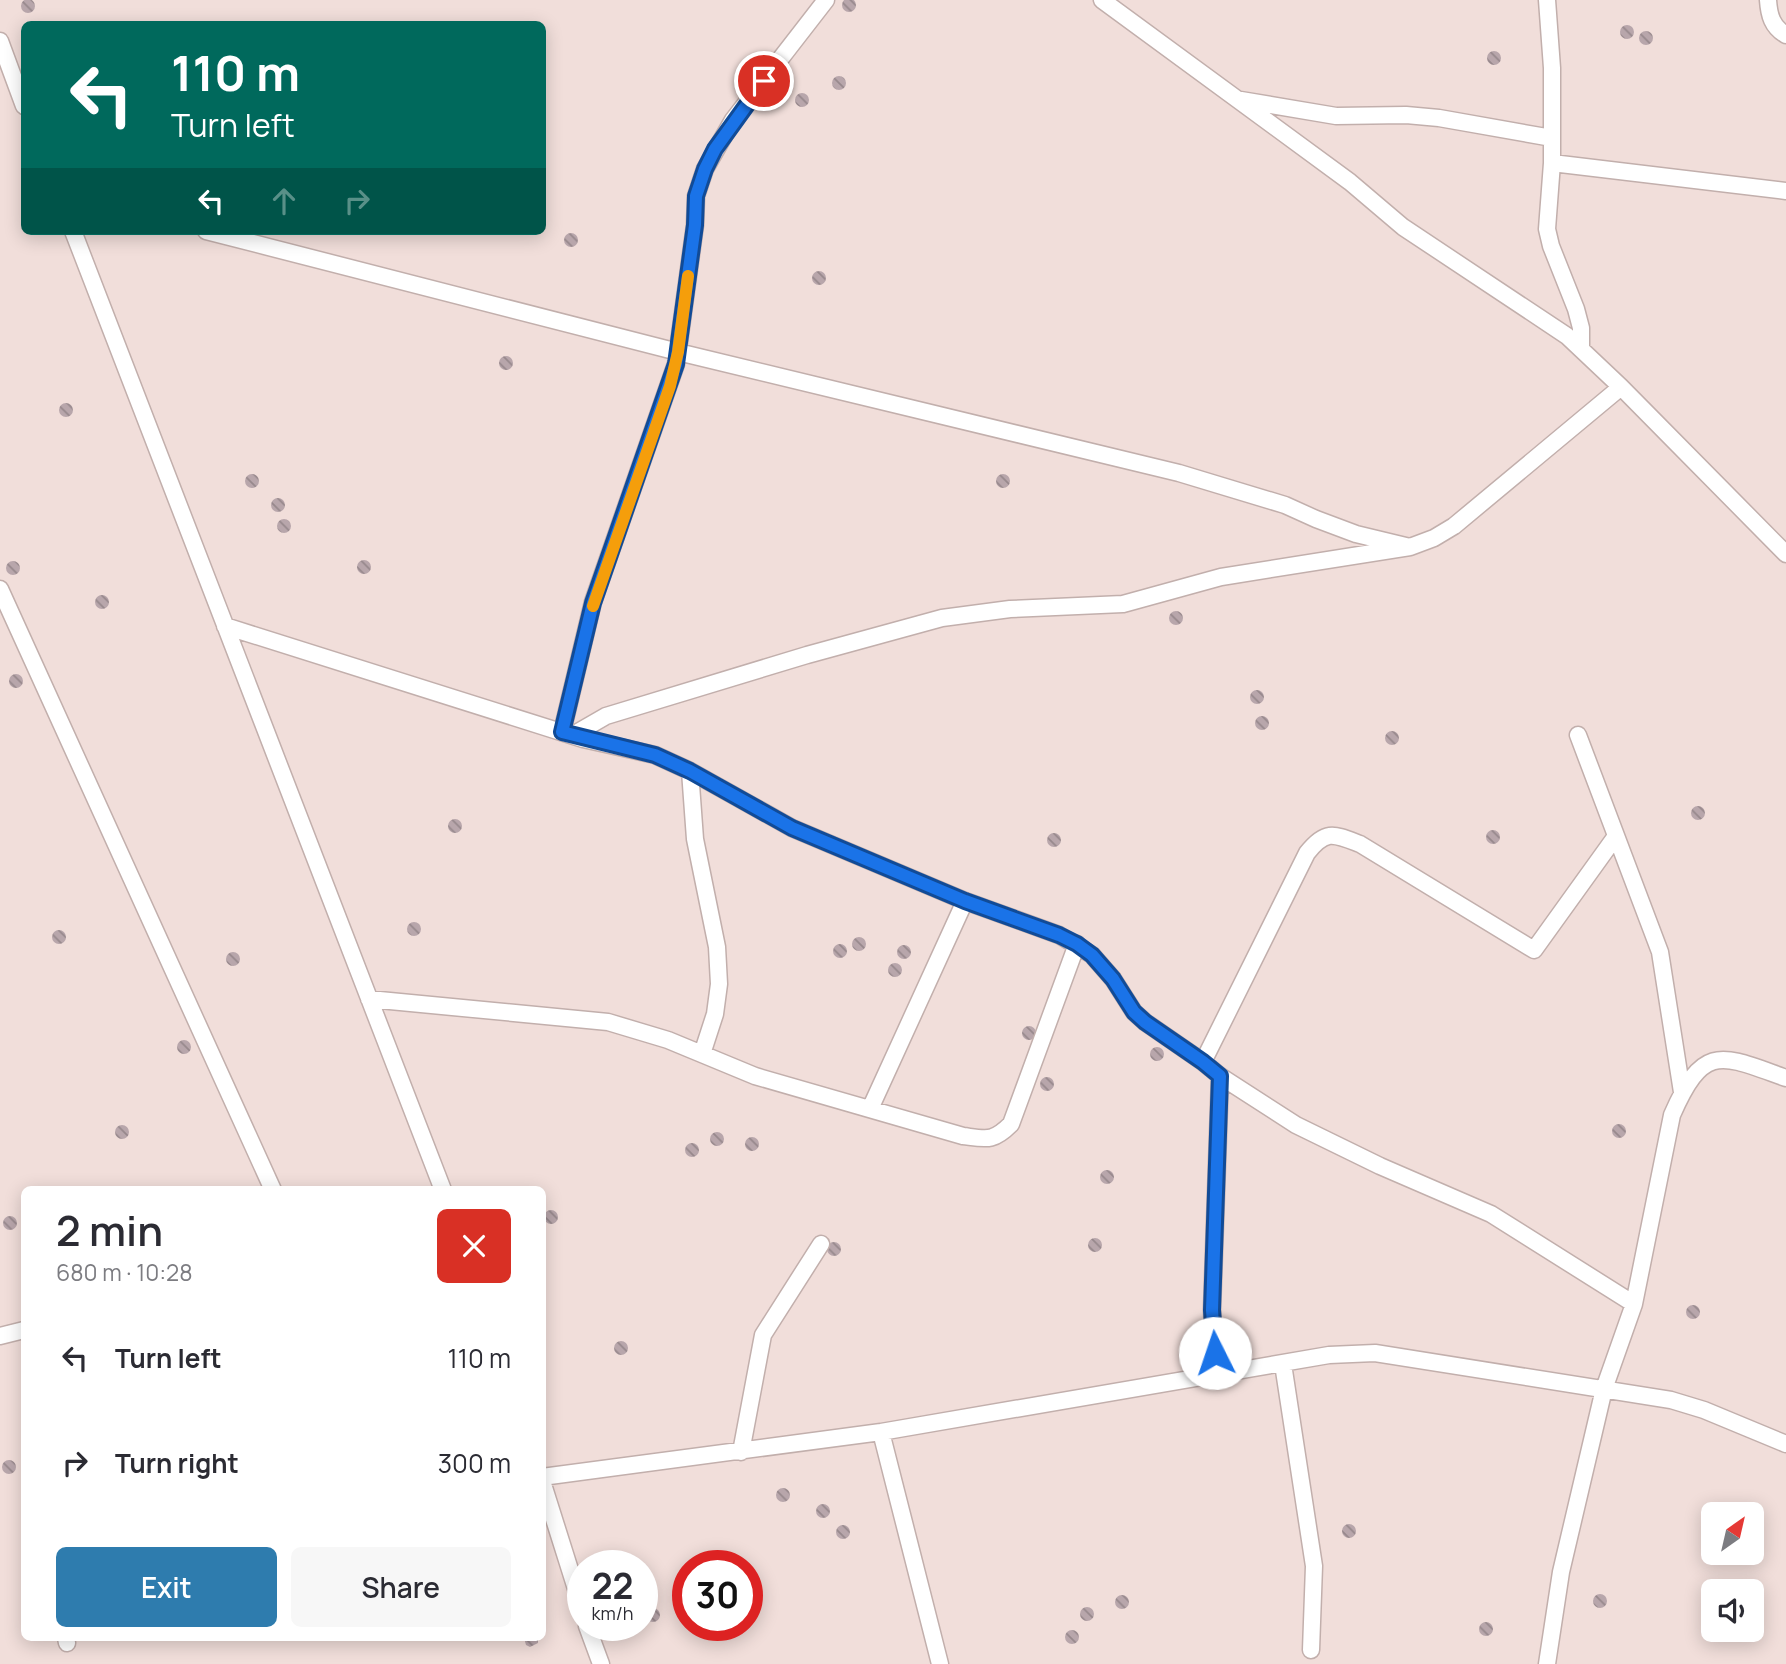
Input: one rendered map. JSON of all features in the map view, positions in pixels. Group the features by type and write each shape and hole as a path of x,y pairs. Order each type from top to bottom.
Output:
{"street":[{"path":"568,734 593,603 670,386 678,352 695,225 696,196 705,169 733,120 826,0"},
{"path":"1102,0 1350,182 1402,227 1567,336 1786,554"},
{"path":"1547,0 1552,68 1552,163 1547,229 1576,309 1581,328 1581,349"},
{"path":"1768,0 1772,22 1786,35"},
{"path":"0,41 21,90"},
{"path":"1238,100 1336,116 1406,115 1439,118 1552,138"},
{"path":"1552,163 1786,191"},
{"path":"75,235 441,1186"},
{"path":"222,235 678,352 1179,472 1286,505 1356,534 1410,547"},
{"path":"568,734 606,716 807,655 942,618 1010,609 1122,604 1220,577 1410,547 1434,538 1454,526 1621,387"},
{"path":"0,589 4,608 271,1186"},
{"path":"225,626 568,734 655,755 690,771 792,828 965,901 1059,935 1092,955 1113,979 1134,1012 1145,1022 1220,1076 1296,1125 1403,1177 1491,1214 1634,1304"},
{"path":"1578,735 1660,952 1682,1092"},
{"path":"690,771 695,839 717,947 715,1014 702,1054"},
{"path":"1203,1062 1303,861 1315,842 1324,836 1336,835 1360,844 1534,950 1616,836"},
{"path":"870,1109 965,901"},
{"path":"369,999 608,1022 668,1040 755,1076 963,1136 987,1139 999,1136 1011,1124 1077,944"},
{"path":"1546,1664 1562,1572 1604,1389 1634,1304 1672,1115 1682,1092 1708,1062 1719,1058 1735,1060 1786,1078"},
{"path":"1216,1374 1212,1310 1220,1076"},
{"path":"741,1452 763,1335 821,1244"},
{"path":"0,1336 21,1330"},
{"path":"546,1478 629,1464 741,1452 881,1432 1329,1355 1375,1353 1671,1400 1704,1410 1786,1444"},
{"path":"1283,1364 1314,1566 1311,1650"},
{"path":"881,1432 940,1664"},
{"path":"546,1492 567,1559"},
{"path":"593,1641 601,1664"}],"building":[{"path":"25,-1 31,-1 35,6 31,13 25,13 21,9 21,3"},
{"path":"844,0 854,0 854,10 844,10"},
{"path":"1624,25 1630,25 1634,32 1630,39 1624,39 1620,35 1620,29"},
{"path":"1643,31 1649,31 1653,38 1649,45 1643,45 1639,41 1639,35"},
{"path":"1491,51 1497,51 1501,58 1497,65 1491,65 1487,61 1487,55"},
{"path":"836,76 842,76 846,83 842,90 836,90 832,86 832,80"},
{"path":"799,93 805,93 809,100 805,107 799,107 795,103 795,97"},
{"path":"568,233 574,233 578,240 574,247 568,247 564,243 564,237"},
{"path":"816,271 822,271 826,278 822,285 816,285 812,281 812,275"},
{"path":"503,356 509,356 513,363 509,370 503,370 499,366 499,360"},
{"path":"63,403 69,403 73,410 69,417 63,417 59,413 59,407"},
{"path":"249,474 255,474 259,481 255,488 249,488 245,484 245,478"},
{"path":"1000,474 1006,474 1010,481 1006,488 1000,488 996,484 996,478"},
{"path":"275,498 281,498 285,505 281,512 275,512 271,508 271,502"},
{"path":"281,519 287,519 291,526 287,533 281,533 277,529 277,523"},
{"path":"361,560 367,560 371,567 367,574 361,574 357,570 357,564"},
{"path":"10,561 16,561 20,568 16,575 10,575 6,571 6,565"},
{"path":"99,595 105,595 109,602 105,609 99,609 95,605 95,599"},
{"path":"1173,611 1179,611 1183,618 1179,625 1173,625 1169,621 1169,615"},
{"path":"13,674 19,674 23,681 19,688 13,688 9,684 9,678"},
{"path":"1254,690 1260,690 1264,697 1260,704 1254,704 1250,700 1250,694"},
{"path":"1259,716 1265,716 1269,723 1265,730 1259,730 1255,726 1255,720"},
{"path":"1389,731 1395,731 1399,738 1395,745 1389,745 1385,741 1385,735"},
{"path":"1695,806 1701,806 1705,813 1701,820 1695,820 1691,816 1691,810"},
{"path":"452,819 458,819 462,826 458,833 452,833 448,829 448,823"},
{"path":"1490,830 1496,830 1500,837 1496,844 1490,844 1486,840 1486,834"},
{"path":"1051,833 1057,833 1061,840 1057,847 1051,847 1047,843 1047,837"},
{"path":"411,922 417,922 421,929 417,936 411,936 407,932 407,926"},
{"path":"56,930 62,930 66,937 62,944 56,944 52,940 52,934"},
{"path":"856,937 862,937 866,944 862,951 856,951 852,947 852,941"},
{"path":"837,944 843,944 847,951 843,958 837,958 833,954 833,948"},
{"path":"901,945 907,945 911,952 907,959 901,959 897,955 897,949"},
{"path":"230,952 236,952 240,959 236,966 230,966 226,962 226,956"},
{"path":"892,963 898,963 902,970 898,977 892,977 888,973 888,967"},
{"path":"1026,1026 1032,1026 1036,1033 1032,1040 1026,1040 1022,1036 1022,1030"},
{"path":"181,1040 187,1040 191,1047 187,1054 181,1054 177,1050 177,1044"},
{"path":"1154,1047 1160,1047 1164,1054 1160,1061 1154,1061 1150,1057 1150,1051"},
{"path":"1044,1077 1050,1077 1054,1084 1050,1091 1044,1091 1040,1087 1040,1081"},
{"path":"1616,1124 1622,1124 1626,1131 1622,1138 1616,1138 1612,1134 1612,1128"},
{"path":"119,1125 125,1125 129,1132 125,1139 119,1139 115,1135 115,1129"},
{"path":"714,1132 720,1132 724,1139 720,1146 714,1146 710,1142 710,1136"},
{"path":"749,1137 755,1137 759,1144 755,1151 749,1151 745,1147 745,1141"},
{"path":"689,1143 695,1143 699,1150 695,1157 689,1157 685,1153 685,1147"},
{"path":"1104,1170 1110,1170 1114,1177 1110,1184 1104,1184 1100,1180 1100,1174"},
{"path":"548,1210 554,1210 558,1214 558,1220 554,1224 546,1222"},
{"path":"7,1216 13,1216 17,1223 13,1230 7,1230 3,1226 3,1220"},
{"path":"1092,1238 1098,1238 1102,1245 1098,1252 1092,1252 1088,1248 1088,1242"},
{"path":"831,1242 837,1242 841,1249 837,1256 831,1256 827,1252 827,1246"},
{"path":"1690,1305 1696,1305 1700,1312 1696,1319 1690,1319 1686,1315 1686,1309"},
{"path":"618,1341 624,1341 628,1348 624,1355 618,1355 614,1351 614,1345"},
{"path":"6,1460 12,1460 16,1467 12,1474 6,1474 2,1470 2,1464"},
{"path":"780,1488 786,1488 790,1495 786,1502 780,1502 776,1498 776,1492"},
{"path":"820,1504 826,1504 830,1511 826,1518 820,1518 816,1514 816,1508"},
{"path":"1346,1524 1352,1524 1356,1531 1352,1538 1346,1538 1342,1534 1342,1528"},
{"path":"840,1525 846,1525 850,1532 846,1539 840,1539 836,1535 836,1529"},
{"path":"1597,1594 1603,1594 1607,1601 1603,1608 1597,1608 1593,1604 1593,1598"},
{"path":"1119,1595 1125,1595 1129,1602 1125,1609 1119,1609 1115,1605 1115,1599"},
{"path":"1084,1607 1090,1607 1094,1614 1090,1621 1084,1621 1080,1617 1080,1611"},
{"path":"1483,1622 1489,1622 1493,1629 1489,1636 1483,1636 1479,1632 1479,1626"},
{"path":"1069,1630 1075,1630 1079,1637 1075,1644 1069,1644 1065,1640 1065,1634"},
{"path":"525,1641 538,1641 530,1647"}],"slow traffic":[{"path":"593,606 670,386 678,352 688,276"}],"route":[{"path":"764,81 733,120 715,149 696,196 695,225 676,364 593,603 562,732 655,755 743,799 792,828 965,901 1077,944 1092,955 1113,979 1134,1012 1220,1076 1212,1310 1215,1353"}]}
